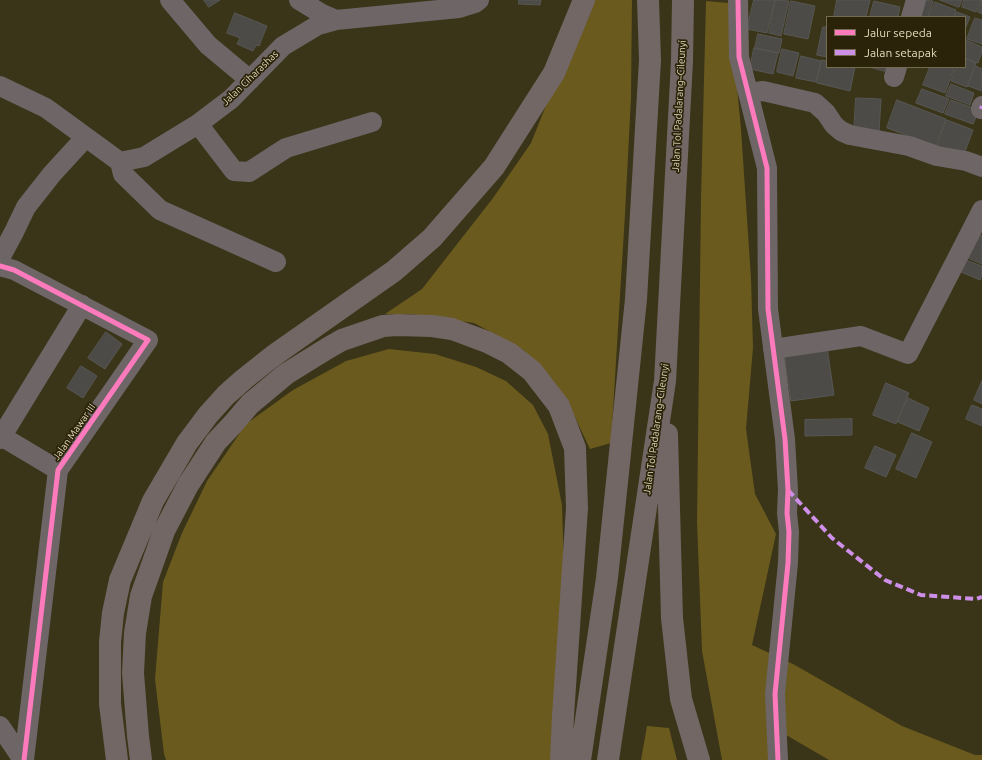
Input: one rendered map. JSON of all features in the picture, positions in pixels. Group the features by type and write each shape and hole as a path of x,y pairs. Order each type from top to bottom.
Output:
{"highway":[{"path":"117,760 110,704 110,642 113,613 120,580 153,501 187,443 208,415 244,378 394,270 437,232 494,167 554,73 584,0"},
{"path":"580,760 607,578 636,299 650,60 648,0"},
{"name":"Jalan Tol Padalarang–Cileunyi","path":"608,760 665,381 682,61 683,0"},
{"path":"141,760 133,673 135,633 141,596 164,531 188,485 216,442 250,404 286,374 342,340 383,326 397,325 432,326 452,329 487,342 509,353 532,371 559,406 562,413 575,448 577,508 561,760"},
{"path":"665,381 672,618 681,699 699,760"}],"street":[{"path":"170,0 208,46 250,80"},
{"path":"299,0 322,14 336,20"},
{"name":"Jalan Ciharashas","path":"120,162 144,157 198,124 231,99 283,46 318,25 336,20 459,8 475,3 479,0"},
{"path":"738,0 739,57 767,168 768,309 785,439 788,490 788,563 775,694 778,760"},
{"path":"911,16 916,0"},
{"path":"0,86 46,108 85,138 120,162 123,174 160,210 276,262"},
{"path":"750,98 756,92 763,92 815,103 826,113 841,132 909,146 937,156 966,161 982,167"},
{"path":"198,124 234,171 249,172 286,148 372,122"},
{"path":"0,258 26,207 52,174 85,138"},
{"path":"773,349 861,336 908,354 982,210"},
{"name":"Jalan Mawar III","path":"0,266 14,270 148,340 58,470 24,760"},
{"path":"58,470 1,437 82,305"},
{"name":"Jalan Mawar III","path":"0,726 24,760"}],"shaded area":[{"path":"595,0 632,0 631,98 611,443 590,449 571,409 548,374 522,349 474,323 411,314 385,314 422,289 493,198 531,143 549,98 588,19"},
{"path":"706,1 729,3 741,129 751,278 753,348 746,429 755,494 776,534 752,645 793,664 902,726 975,755 982,755 982,760 829,760 769,725 771,760 722,760 702,651 697,522 701,197"},
{"path":"389,349 435,354 476,367 506,381 533,405 548,434 562,505 564,569 552,760 166,760 155,679 163,582 182,533 207,481 246,424 293,390 346,361"},
{"path":"647,726 669,728 677,760 641,760"}],"building":[{"path":"204,0 220,0 209,7"},
{"path":"519,0 541,0 540,5 519,4"},
{"path":"754,0 775,0 767,33 747,29"},
{"path":"776,0 789,1 781,36 769,33"},
{"path":"837,0 870,0 866,16 834,16"},
{"path":"920,0 933,1 928,16 917,16"},
{"path":"940,0 962,0 959,7"},
{"path":"964,0 981,0 976,12 962,7"},
{"path":"982,0 982,14 978,12"},
{"path":"791,1 815,6 808,39 784,34"},
{"path":"874,1 900,7 898,16 870,16"},
{"path":"935,2 956,10 954,16 929,16"},
{"path":"957,12 970,17 966,27 966,16 955,16"},
{"path":"235,13 267,26 259,46 256,45 253,51 237,44 240,38 227,33"},
{"path":"975,18 982,20 982,44 967,39"},
{"path":"823,27 826,27 826,57 817,55"},
{"path":"758,34 782,39 779,53 755,48"},
{"path":"966,40 982,47 982,52 978,63 966,58"},
{"path":"754,48 778,53 773,74 750,69"},
{"path":"782,49 799,53 793,76 777,72"},
{"path":"801,56 821,61 816,82 796,78"},
{"path":"966,59 976,63 967,87 951,81 956,68 966,68"},
{"path":"822,60 826,61 826,68 855,68 850,91 817,83"},
{"path":"976,66 982,69 982,91 968,86"},
{"path":"874,68 886,68 885,71"},
{"path":"930,68 954,69 945,93 923,85"},
{"path":"951,84 974,93 970,105 946,96"},
{"path":"922,89 949,99 943,113 916,103"},
{"path":"856,98 881,99 879,133 854,132"},
{"path":"897,100 946,119 936,146 887,128"},
{"path":"951,100 979,110 973,124 945,114"},
{"path":"947,120 973,130 963,157 937,148"},
{"path":"978,234 982,236 982,264 968,258"},
{"path":"966,260 982,266 982,275 980,280 961,272"},
{"path":"106,332 122,344 105,369 88,358"},
{"path":"827,347 834,395 791,401 784,353"},
{"path":"81,366 97,376 83,398 67,388"},
{"path":"982,381 982,404 974,400"},
{"path":"886,383 909,393 896,424 873,415"},
{"path":"908,398 929,408 919,431 898,422"},
{"path":"972,405 982,409 982,426 966,419"},
{"path":"852,419 852,435 805,436 805,420"},
{"path":"912,433 932,442 916,478 896,469"},
{"path":"875,446 896,455 886,477 865,468"}],"marked path":[{"path":"788,490 832,538 885,580 921,595 976,599 982,597"}],"cycle path":[{"path":"738,0 739,57 767,168 768,309 785,439 788,490 788,563 775,694 778,760"},
{"path":"0,266 14,270 148,340 58,470 24,760"}]}
